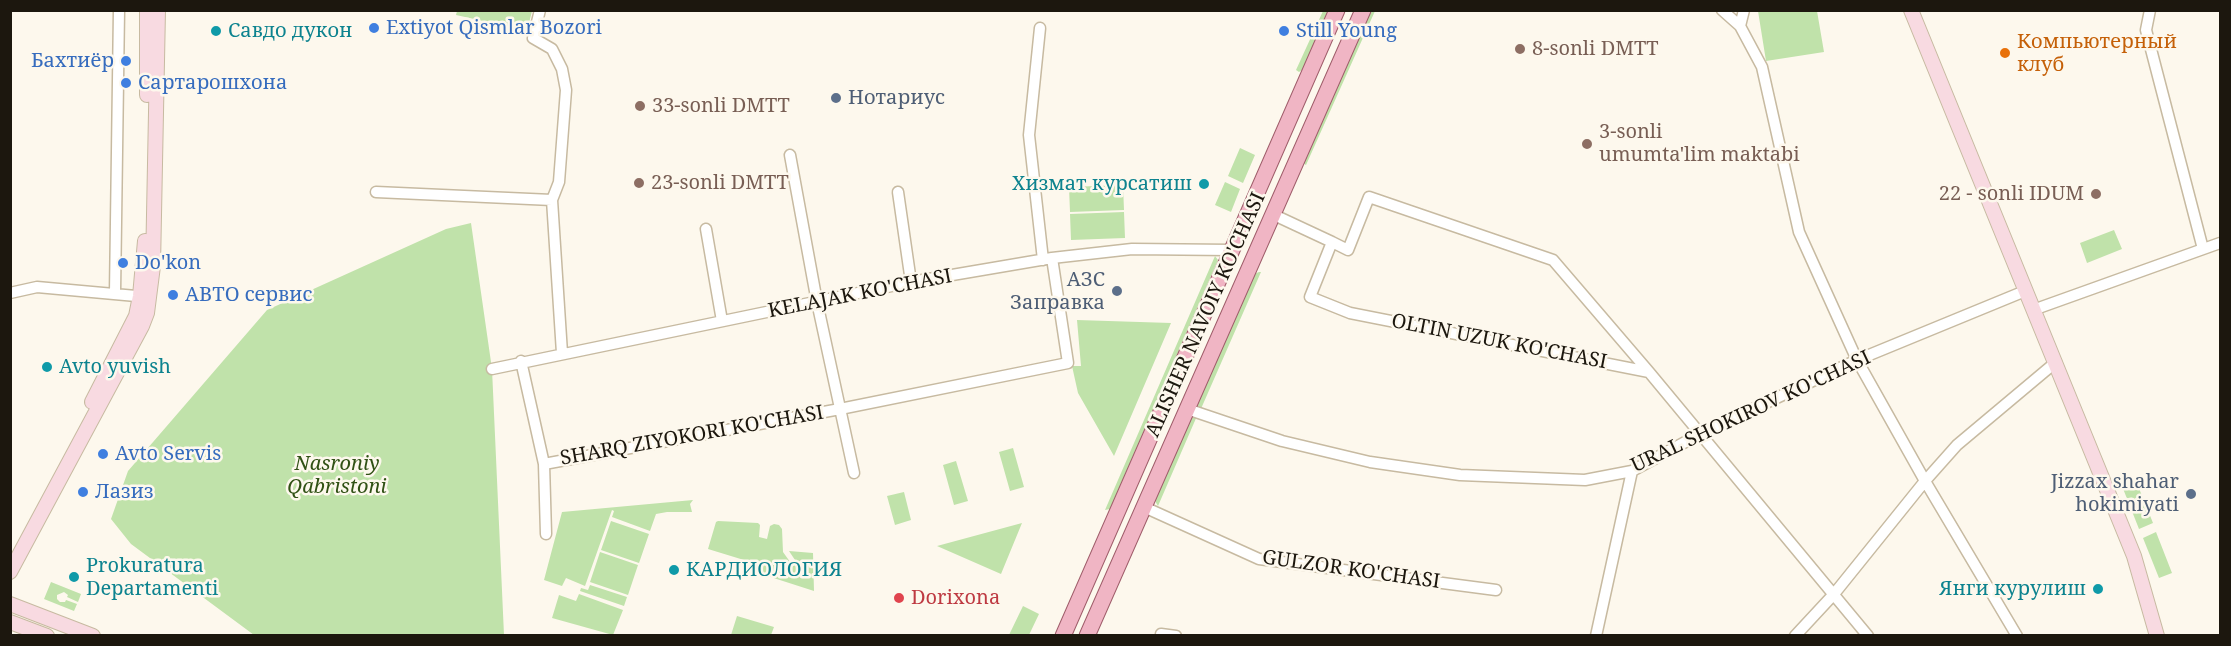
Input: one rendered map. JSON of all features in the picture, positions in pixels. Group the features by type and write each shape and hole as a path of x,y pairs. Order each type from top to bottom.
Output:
{"main road":[{"path":"10,572 142,327 145,296 147,10"},
{"path":"10,554 134,322 145,296 153,266 158,10"},
{"name":"ALISHER NAVOIY KO'CHASI","path":"1063,636 1337,10"},
{"name":"ALISHER NAVOIY KO'CHASI","path":"1087,636 1363,10"},
{"path":"1911,10 2134,556 2157,636"},
{"path":"1097,557 1118,566"},
{"path":"10,604 93,636"},
{"path":"10,622 47,636"}],"street":[{"path":"115,294 119,10"},
{"path":"540,10 533,38 552,49 562,69 567,90 560,182 552,200 562,353"},
{"path":"1722,10 1740,26 1762,66 1799,232 1857,360 1925,481 2017,636"},
{"path":"1740,26 1744,10"},
{"path":"2150,10 2146,30 2203,249"},
{"path":"1040,27 1029,135 1047,259"},
{"name":"SHARQ ZIYOKORI KO'CHASI","path":"790,155 817,302 854,473"},
{"path":"376,192 552,200"},
{"path":"898,192 911,282"},
{"path":"1272,214 1348,250 1369,197 1553,260 1868,636"},
{"path":"706,229 722,321"},
{"name":"OLTIN UZUK KO'CHASI","path":"1332,242 1310,297 1350,313 1649,372"},
{"path":"2033,310 2220,243"},
{"name":"KELAJAK KO'CHASI","path":"492,369 521,361 911,282 1047,259 1132,249 1232,250"},
{"name":"SHARQ ZIYOKORI KO'CHASI","path":"544,464 840,409 1068,363 1047,259"},
{"path":"10,293 37,287 145,296"},
{"name":"URAL SHOKIROV KO'CHASI","path":"1187,409 1282,441 1370,462 1460,475 1586,480 1632,471 1700,434 1857,360 2025,291"},
{"path":"521,361 544,464 546,534"},
{"path":"1795,636 1834,594 1957,445 2056,362"},
{"path":"1596,636 1632,471"},
{"name":"GULZOR KO'CHASI","path":"1144,507 1259,559 1496,590"},
{"path":"1161,634 1176,636"}],"green space":[{"path":"457,10 532,11 529,23 524,30 456,15"},
{"path":"1323,11 1329,11 1302,70 1299,72 1296,70"},
{"path":"1369,11 1375,11 1306,165 1303,163"},
{"path":"1758,11 1817,11 1824,52 1766,61"},
{"path":"1240,148 1255,155 1243,183 1228,176"},
{"path":"1225,182 1240,189 1231,212 1215,205"},
{"path":"1123,185 1124,210 1070,212 1069,187"},
{"path":"1124,212 1125,238 1071,240 1070,214"},
{"name":"Nasroniy Qabristoni","path":"471,223 492,369 504,635 254,635 131,544 111,519 128,471 267,310 446,229"},
{"path":"2114,230 2122,249 2087,263 2080,243"},
{"path":"1215,256 1218,260 1110,509 1105,510"},
{"path":"1261,272 1200,411 1195,409 1254,274"},
{"path":"1077,320 1171,323 1114,456 1078,393 1072,366 1081,366"},
{"path":"1193,414 1197,416 1158,506 1155,501"},
{"path":"1013,448 1024,487 1010,491 999,452"},
{"path":"956,461 968,501 954,505 943,465"},
{"path":"2136,481 2153,523 2139,529 2122,486"},
{"path":"904,492 911,520 895,525 887,496"},
{"path":"693,500 690,504 692,512 656,514 650,531 612,517 614,511 612,510 585,586 566,578 562,586 544,580 562,512"},
{"path":"611,521 649,534 639,563 601,550"},
{"path":"718,521 758,523 760,525 759,537 767,539 770,526 779,525 782,529 783,552 793,566 797,563 789,551 813,553 814,591 755,572 757,564 708,549"},
{"path":"1022,523 1001,574 937,546"},
{"path":"2156,532 2172,573 2159,578 2143,538"},
{"path":"600,552 638,565 628,595 590,582"},
{"path":"51,582 81,594 78,602 67,597 68,595 64,592 57,595 60,602 66,600 77,604 74,611 44,599"},
{"path":"590,585 627,597 624,606 580,591 581,588 588,590"},
{"path":"579,594 623,610 613,635 552,618 559,595 576,601"},
{"path":"1023,606 1039,614 1029,635 1009,635"},
{"path":"737,616 774,627 771,635 731,635"}],"place":[{"name":"Extiyot Qismlar Bozori","path":"374,28"},
{"name":"Cавдо дукон","path":"216,31"},
{"name":"Still Young","path":"1284,31"},
{"name":"8-sonli DMTT","path":"1520,49"},
{"name":"Компьютерный клуб","path":"2005,53"},
{"name":"Бахтиёр","path":"126,61"},
{"name":"Сартарошхона","path":"126,83"},
{"name":"Нотариус","path":"836,98"},
{"name":"33-sonli DMTT","path":"640,106"},
{"name":"3-sonli umumta'lim maktabi","path":"1587,144"},
{"name":"23-sonli DMTT","path":"639,183"},
{"name":"Хизмат курсатиш","path":"1204,184"},
{"name":"22 - sonli IDUM","path":"2096,194"},
{"name":"Do'kon","path":"123,263"},
{"name":"АЗС Заправка","path":"1117,291"},
{"name":"АВТО сервис","path":"173,295"},
{"name":"Avto yuvish","path":"47,367"},
{"name":"Avto Servis","path":"103,454"},
{"name":"Лазиз","path":"83,492"},
{"name":"Jizzax shahar hokimiyati","path":"2191,494"},
{"name":"КАРДИОЛОГИЯ","path":"674,570"},
{"name":"Prokuratura Departamenti","path":"74,577"},
{"name":"Янги курулиш","path":"2098,589"},
{"name":"Dorixona","path":"899,598"}]}
